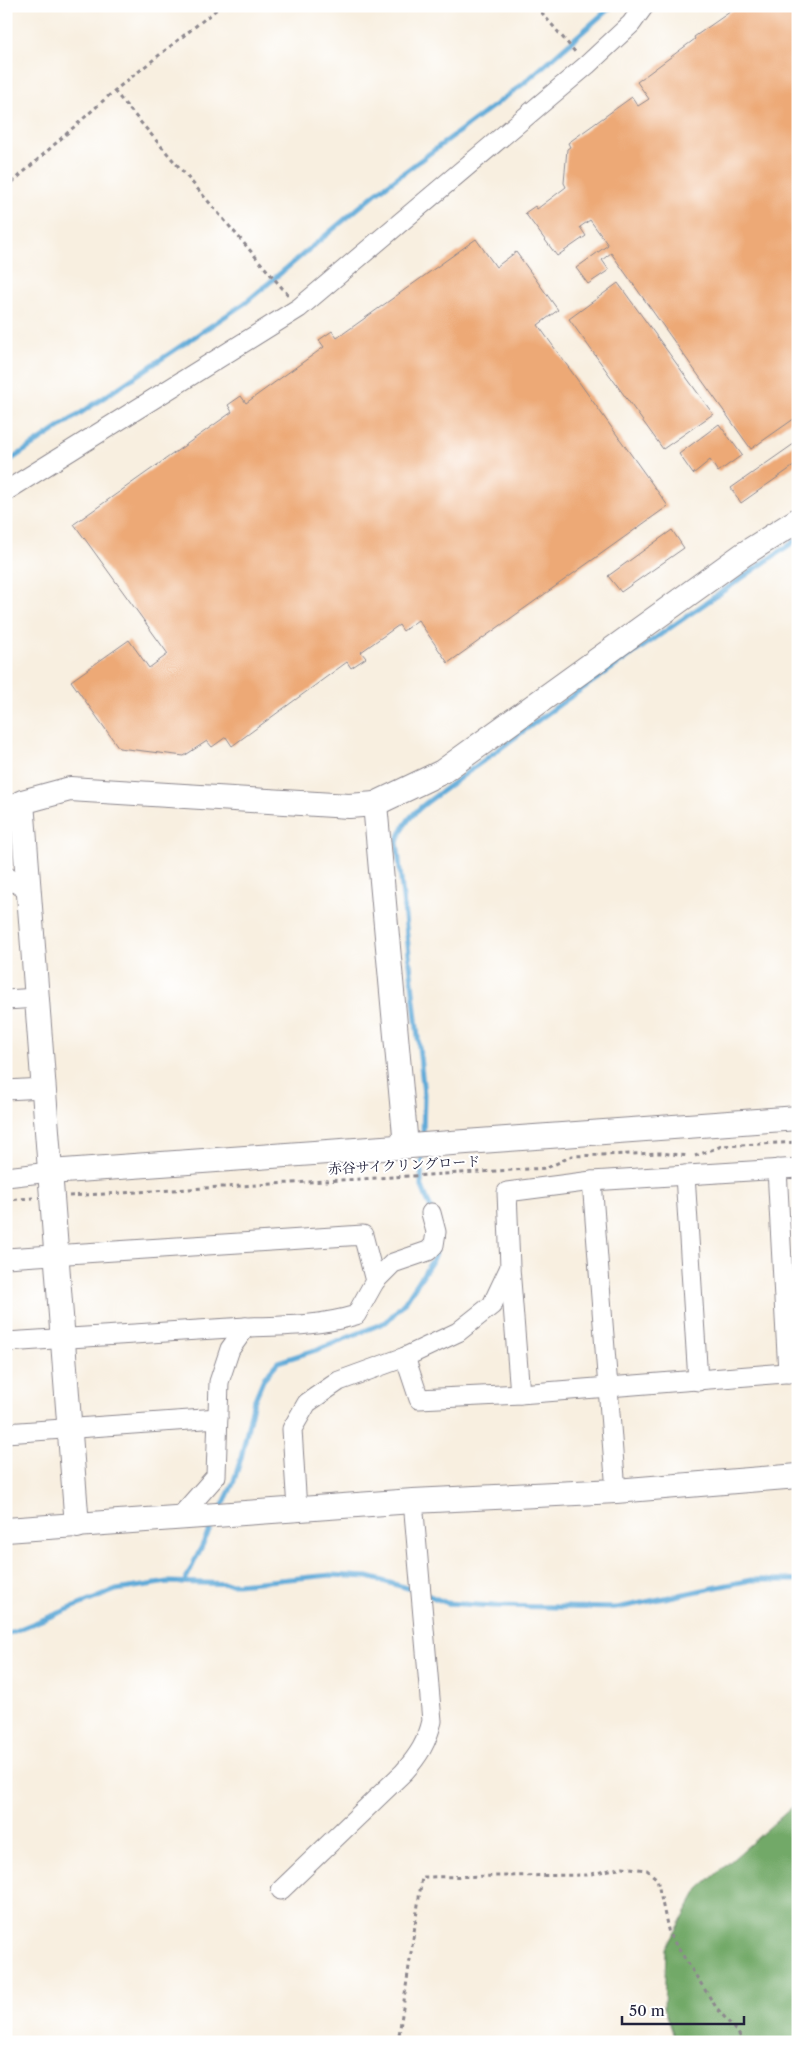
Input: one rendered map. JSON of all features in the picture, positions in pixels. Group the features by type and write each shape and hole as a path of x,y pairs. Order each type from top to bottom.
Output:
{"street":[{"path":"6,491 299,308 582,55 631,24 644,6"},
{"path":"77,1526 29,892 14,806 70,789 349,806 375,804 442,772 744,554 798,520"},
{"path":"375,804 406,1146"},
{"path":"6,876 29,892"},
{"path":"6,1000 37,998"},
{"path":"6,1090 43,1088"},
{"path":"6,1177 50,1172 798,1118"},
{"path":"520,1394 510,1267 507,1192 592,1182 798,1168"},
{"path":"405,1358 420,1399 520,1394 793,1372 777,1170"},
{"path":"685,1175 698,1381"},
{"path":"592,1182 616,1491"},
{"path":"6,1342 312,1324 336,1321 356,1315 375,1281 393,1263 428,1251 434,1246 436,1232 431,1212"},
{"path":"6,1258 363,1235 375,1281"},
{"path":"297,1510 292,1429 307,1402 339,1381 405,1358 458,1332 492,1305 510,1267"},
{"path":"178,1519 216,1476 219,1382 230,1350 246,1327"},
{"path":"6,1433 218,1418"},
{"path":"6,1530 413,1501 616,1491 798,1476"},
{"path":"281,1890 404,1772 420,1754 427,1740 432,1720 413,1501"}],"path":[{"path":"6,188 114,91 221,6"},
{"path":"536,6 582,55 568,59"},
{"path":"114,91 291,298 282,304"},
{"name":"赤谷サイクリングロード","path":"6,1200 547,1168 572,1156 661,1153 693,1157 722,1146 798,1142"},
{"path":"398,2042 422,1877 587,1876 623,1867 647,1870 657,1879 669,1934 716,2007 745,2042"}],"green space":[{"path":"798,1802 798,2042 676,2042 664,2007 666,1949 699,1889"}],"building":[{"path":"798,6 798,416 751,449 611,253 602,260 609,270 588,284 576,268 608,245 590,220 580,227 586,236 557,256 525,213 535,206 537,209 566,187 564,183 567,149 570,147 568,143 632,97 638,106 649,99 637,82 695,39 694,37 737,7"},
{"path":"476,239 496,267 516,252 558,310 538,325 668,506 448,663 418,620 403,631 399,625 361,652 366,658 351,668 347,662 232,746 226,737 212,747 207,741 184,756 119,748 71,681 129,640 149,668 168,654 74,524 232,412 228,405 241,396 246,403 324,347 319,340 332,331 337,338"},
{"path":"618,283 713,414 663,449 569,319"},
{"path":"719,424 742,455 718,472 710,460 693,474 679,454"},
{"path":"798,441 798,463 741,503 731,488"},
{"path":"672,530 684,548 621,592 608,576"}],"waterway":[{"path":"6,463 245,303 375,194 523,84 612,6"},
{"path":"423,1138 424,1094 397,842 405,825 426,803 559,705 798,539"},
{"path":"422,1152 421,1184 431,1209"},
{"path":"222,1507 233,1484 253,1404 264,1378 278,1362 322,1348 386,1322 405,1302 436,1252"},
{"path":"185,1581 214,1521"},
{"path":"7,1634 116,1590 168,1582 237,1584 331,1575 368,1577 415,1590"},
{"path":"425,1594 447,1603 494,1606 617,1608 751,1580 798,1580"}]}
